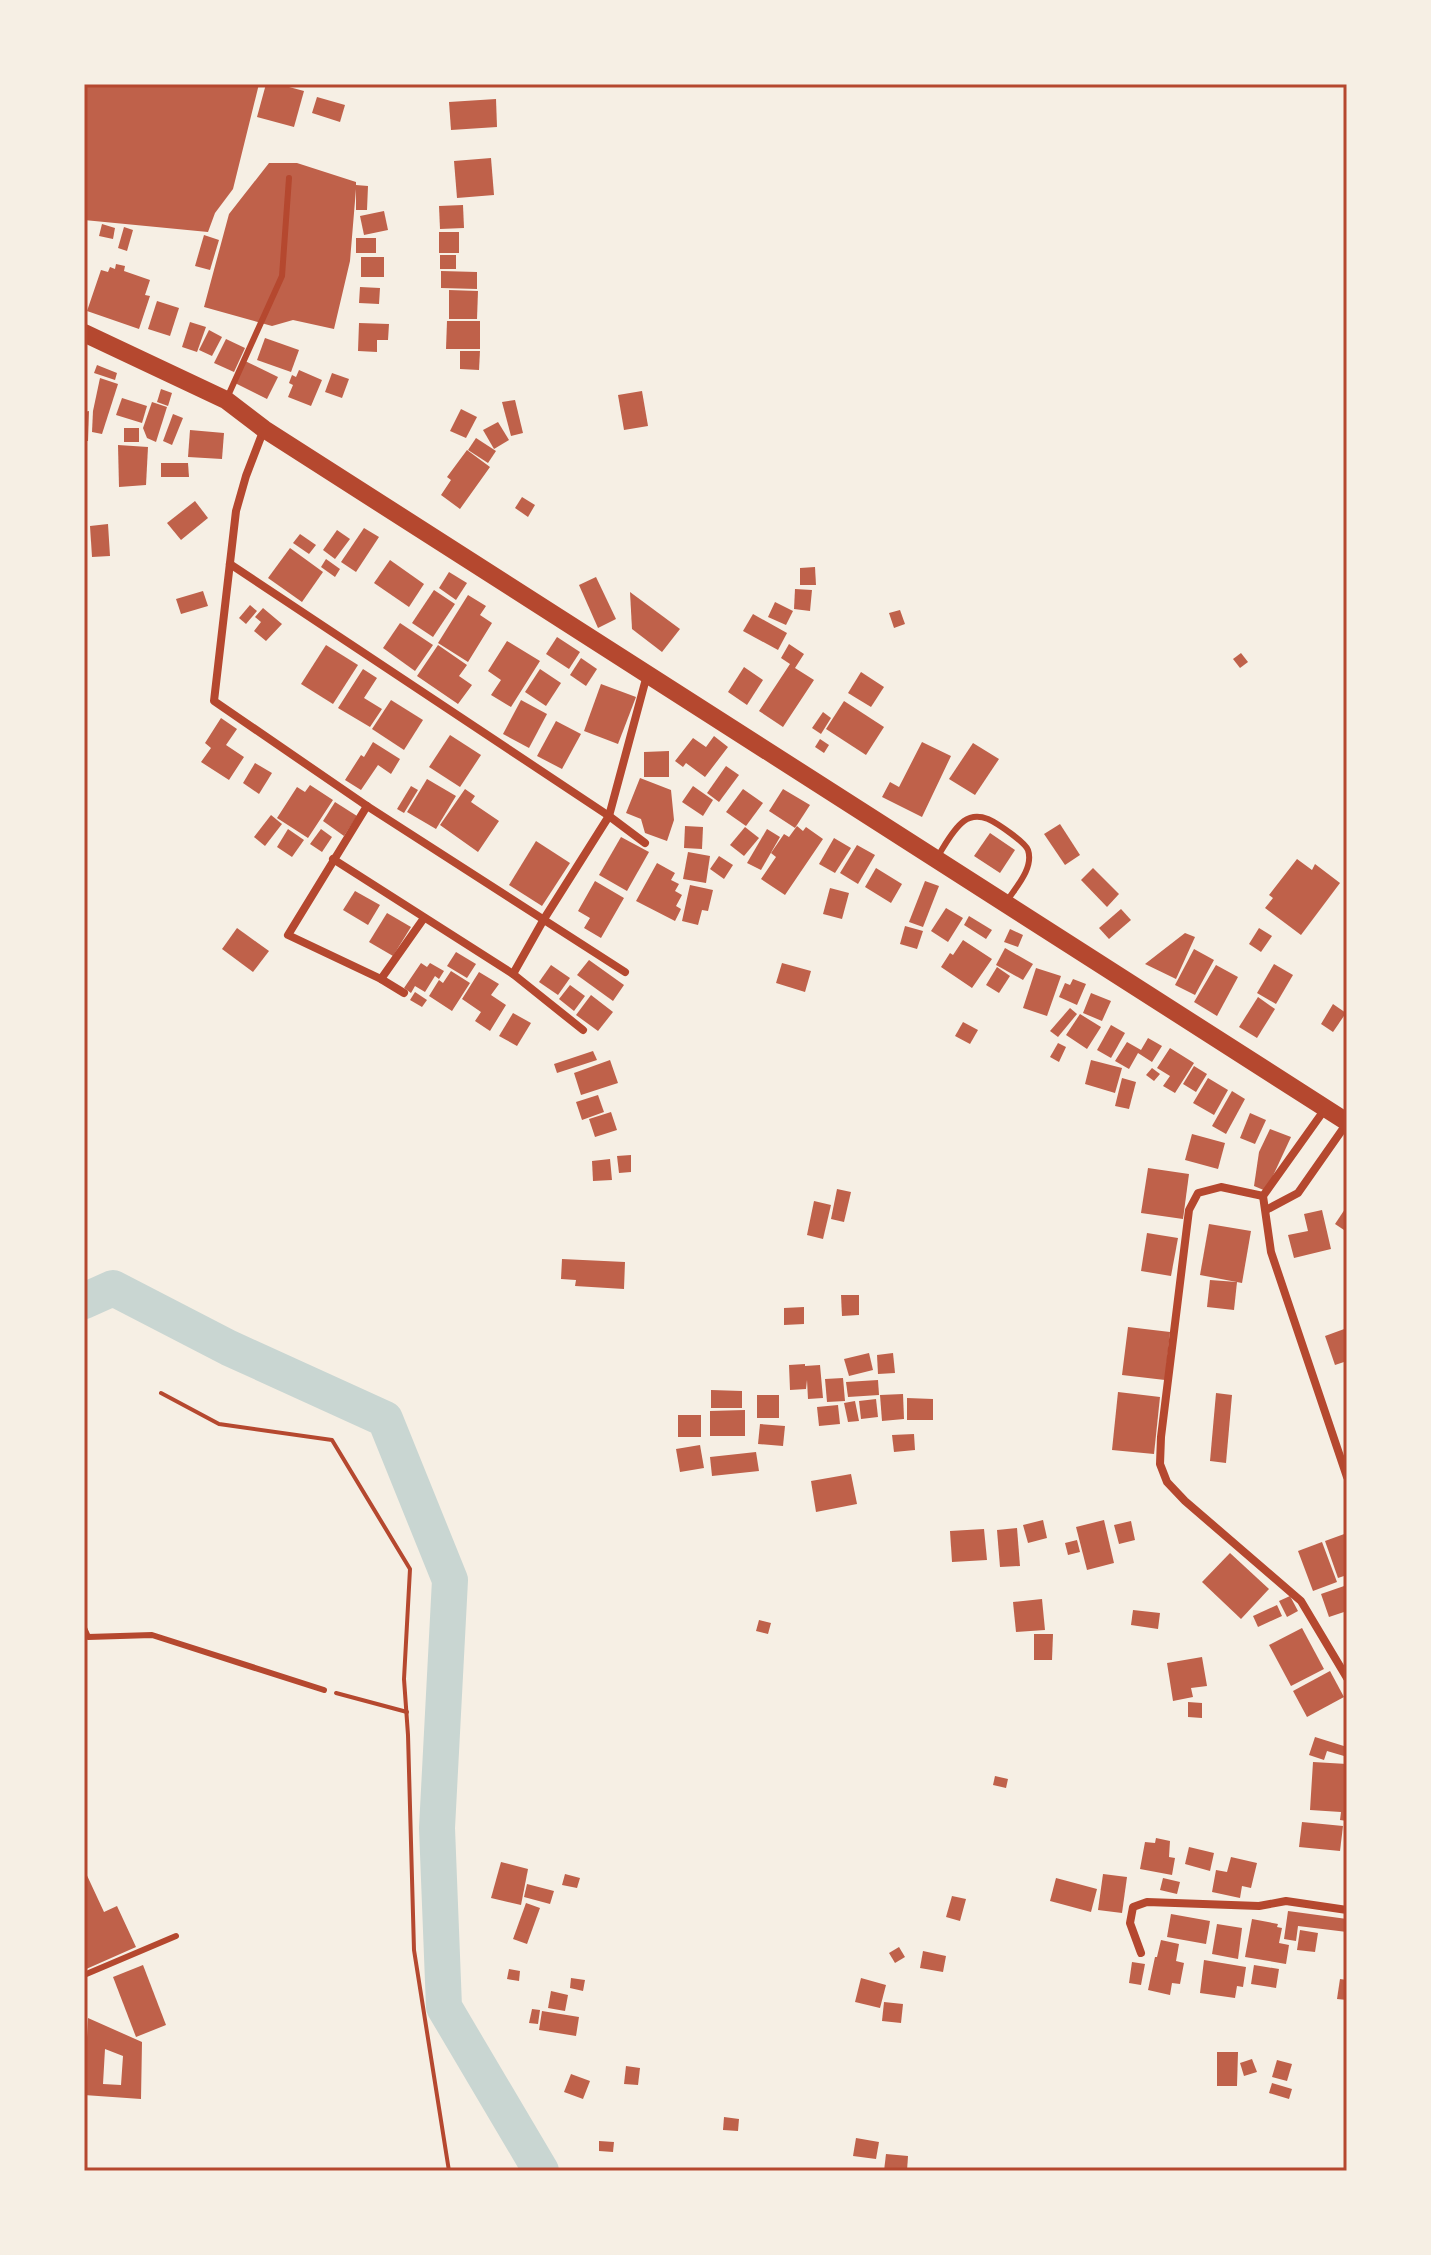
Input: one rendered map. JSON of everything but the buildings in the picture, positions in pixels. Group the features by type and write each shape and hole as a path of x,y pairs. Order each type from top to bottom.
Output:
{"main road":[{"path":"84,333 226,400 264,429 1347,1122"}],"street":[{"path":"264,429 236,511 214,701 367,806 625,972"},
{"path":"230,564 645,843"},
{"path":"513,974 609,816 647,675"},
{"path":"367,806 288,935 404,993"},
{"path":"333,859 513,974 583,1030"},
{"path":"381,979 424,918"},
{"path":"1326,1108 1263,1196 1271,1252 1347,1477"},
{"path":"1266,1210 1298,1193 1347,1122"},
{"path":"1263,1196 1221,1187 1198,1193 1189,1210 1160,1464 1167,1482 1185,1501 1301,1601 1347,1678"},
{"path":"1141,1953 1130,1923 1133,1907 1147,1902 1259,1906 1286,1901 1347,1910"}],"lane":[{"path":"226,400 282,276 289,178"},
{"path":"936,859 966,819 988,819 1021,841 1028,850 1024,875 1005,903"},
{"path":"84,1628 88,1637 152,1635 324,1690"},
{"path":"84,1975 176,1936"}],"path":[{"path":"161,1393 219,1424 332,1440 410,1569 404,1679 414,1950 449,2171"},
{"path":"324,1690 407,1712"}],"waterway":[{"path":"84,1301 113,1288 229,1348 385,1419 450,1580 437,1828 444,2007 541,2171"}]}
